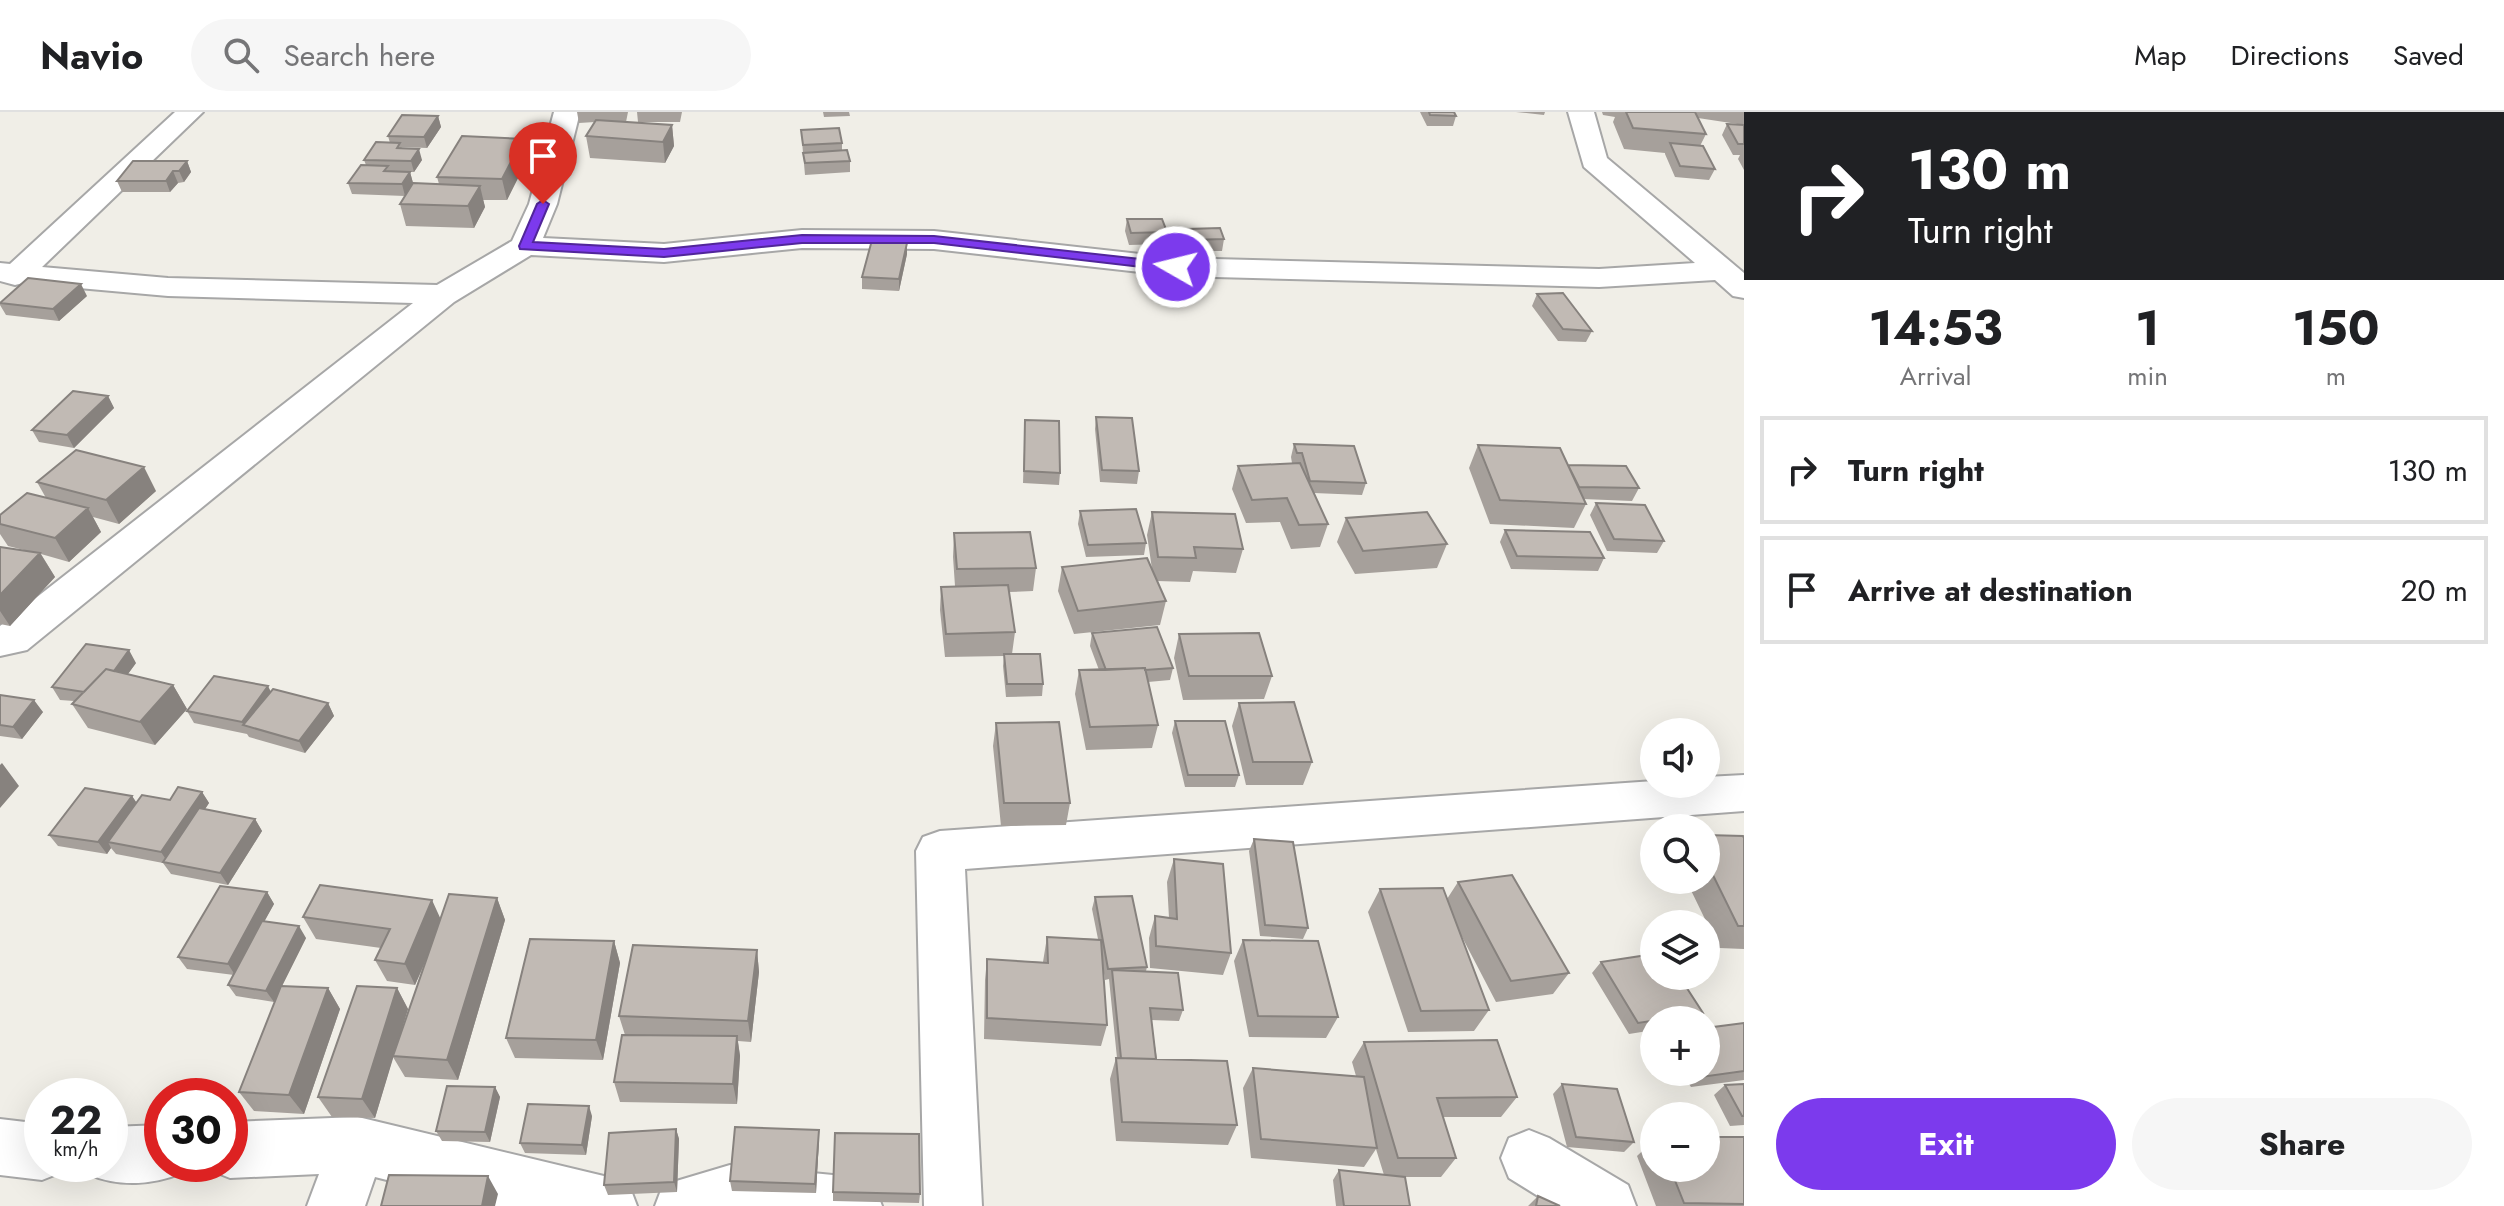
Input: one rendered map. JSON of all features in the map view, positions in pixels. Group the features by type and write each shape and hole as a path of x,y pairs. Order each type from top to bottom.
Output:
{"street":[{"path":"7,274 190,112"},
{"path":"525,246 543,204 567,112"},
{"path":"1581,112 1594,161 1744,289"},
{"path":"0,641 12,639 443,295 525,246 664,253 802,239 934,240 1176,267 1599,278 1721,270"},
{"path":"7,274 168,287 443,295"},
{"path":"953,1206 940,851 1744,793"},
{"path":"248,1149 358,1145 608,1206"},
{"path":"336,1206 358,1145"},
{"path":"0,1147 24,1150"},
{"path":"1529,1158 1607,1206"},
{"path":"714,1202 853,1206"}],"building":[{"path":"1429,112 1454,112 1456,116 1430,115"},
{"path":"1626,112 1695,112 1706,134 1633,128"},
{"path":"402,115 438,116 424,137 388,136"},
{"path":"596,120 672,125 663,142 586,136"},
{"path":"1727,124 1744,125 1744,144 1738,144"},
{"path":"839,128 842,143 803,145 801,130"},
{"path":"462,136 523,139 502,179 437,177"},
{"path":"376,142 400,143 397,148 419,149 411,161 364,160"},
{"path":"1670,143 1703,146 1715,169 1680,166"},
{"path":"847,150 850,161 805,163 803,153"},
{"path":"133,161 187,161 179,171 173,171 166,181 117,181"},
{"path":"361,165 388,166 384,171 410,172 402,184 348,183"},
{"path":"413,183 480,186 468,206 400,204"},
{"path":"1127,219 1162,219 1167,232 1131,233"},
{"path":"1220,228 1224,239 1191,240 1187,229"},
{"path":"872,240 907,243 899,279 862,277"},
{"path":"28,278 81,284 53,309 0,303"},
{"path":"1563,293 1592,331 1563,329 1537,294"},
{"path":"73,391 108,396 67,435 32,430"},
{"path":"1096,417 1132,418 1139,471 1102,470"},
{"path":"1025,420 1059,421 1060,473 1024,471"},
{"path":"1294,444 1354,446 1366,483 1310,481 1302,453 1297,453"},
{"path":"1478,445 1560,448 1586,504 1500,500"},
{"path":"76,450 144,467 106,500 37,482"},
{"path":"1300,463 1328,524 1299,525 1287,498 1252,500 1238,466"},
{"path":"1568,465 1626,466 1639,488 1579,487"},
{"path":"27,493 88,508 55,538 0,524 0,515"},
{"path":"1596,503 1645,505 1664,541 1614,539"},
{"path":"1136,509 1146,543 1088,545 1080,511"},
{"path":"1152,512 1235,514 1243,549 1194,547 1196,558 1158,557"},
{"path":"1427,512 1447,544 1363,551 1346,518"},
{"path":"1505,530 1590,532 1604,558 1517,556"},
{"path":"1030,532 1036,568 957,569 954,533"},
{"path":"0,547 40,553 0,595"},
{"path":"1147,558 1166,601 1078,611 1062,567"},
{"path":"1008,585 1015,632 946,634 941,587"},
{"path":"1157,627 1173,668 1106,670 1092,633"},
{"path":"1259,633 1272,676 1189,676 1179,634"},
{"path":"86,644 129,650 114,671 106,669 84,692 52,687"},
{"path":"1004,654 1040,654 1043,684 1007,684"},
{"path":"1145,668 1158,725 1090,727 1079,670"},
{"path":"106,669 173,685 140,722 72,704"},
{"path":"214,676 268,686 242,722 187,711"},
{"path":"273,689 328,703 299,741 243,725"},
{"path":"0,695 34,700 13,727 0,725"},
{"path":"1294,702 1312,762 1253,762 1239,703"},
{"path":"1175,721 1225,721 1239,775 1188,775"},
{"path":"1059,722 1070,803 1004,803 996,723"},
{"path":"178,787 202,792 161,852 108,842 142,795 170,800"},
{"path":"85,788 132,796 98,842 49,835"},
{"path":"199,808 255,819 220,873 163,862"},
{"path":"1720,835 1744,838 1744,926 1738,926 1720,889"},
{"path":"1254,839 1293,842 1308,928 1265,925"},
{"path":"1174,859 1223,864 1231,953 1156,946 1155,916 1177,919"},
{"path":"1512,875 1569,973 1511,981 1458,882"},
{"path":"320,885 432,900 405,964 375,960 390,929 303,917"},
{"path":"220,886 267,892 228,964 178,957"},
{"path":"1443,888 1489,1010 1421,1011 1380,889"},
{"path":"449,894 497,898 447,1060 393,1056"},
{"path":"1132,896 1147,967 1108,969 1095,897"},
{"path":"262,921 299,926 266,991 228,985"},
{"path":"1047,937 1101,940 1107,1025 987,1018 987,959 1048,963"},
{"path":"530,939 614,941 596,1040 506,1038"},
{"path":"1243,940 1318,941 1338,1017 1258,1016"},
{"path":"633,945 757,950 748,1021 619,1016"},
{"path":"1640,956 1640,990 1688,990 1698,1006 1640,1006 1638,1023 1601,962"},
{"path":"1112,970 1178,973 1183,1010 1150,1008 1156,1059 1121,1058"},
{"path":"281,986 328,988 289,1095 248,1093 248,1078 245,1078"},
{"path":"357,986 397,988 362,1099 318,1097"},
{"path":"1744,1023 1744,1071 1720,1074 1720,1026"},
{"path":"622,1035 737,1036 733,1084 614,1082"},
{"path":"1497,1040 1517,1097 1437,1098 1456,1158 1398,1158 1364,1042"},
{"path":"1116,1058 1227,1061 1237,1125 1122,1122"},
{"path":"1253,1068 1364,1077 1377,1148 1261,1139"},
{"path":"1562,1084 1617,1089 1634,1142 1576,1137"},
{"path":"1744,1084 1744,1116 1742,1116 1725,1085"},
{"path":"447,1086 495,1087 485,1132 436,1131"},
{"path":"528,1104 589,1106 582,1145 520,1143"},
{"path":"735,1127 819,1130 815,1184 730,1181"},
{"path":"676,1129 674,1182 604,1185 609,1133"},
{"path":"835,1133 919,1134 920,1194 833,1192"},
{"path":"1720,1137 1744,1137 1744,1204 1684,1203 1676,1182 1720,1182"},
{"path":"1339,1170 1405,1177 1410,1206 1344,1206"},
{"path":"389,1175 488,1176 482,1206 381,1206"},
{"path":"1538,1196 1560,1206 1536,1206"}],"route":[{"path":"543,204 525,246 664,253 802,239 934,240 1066,252 1176,267"}]}
